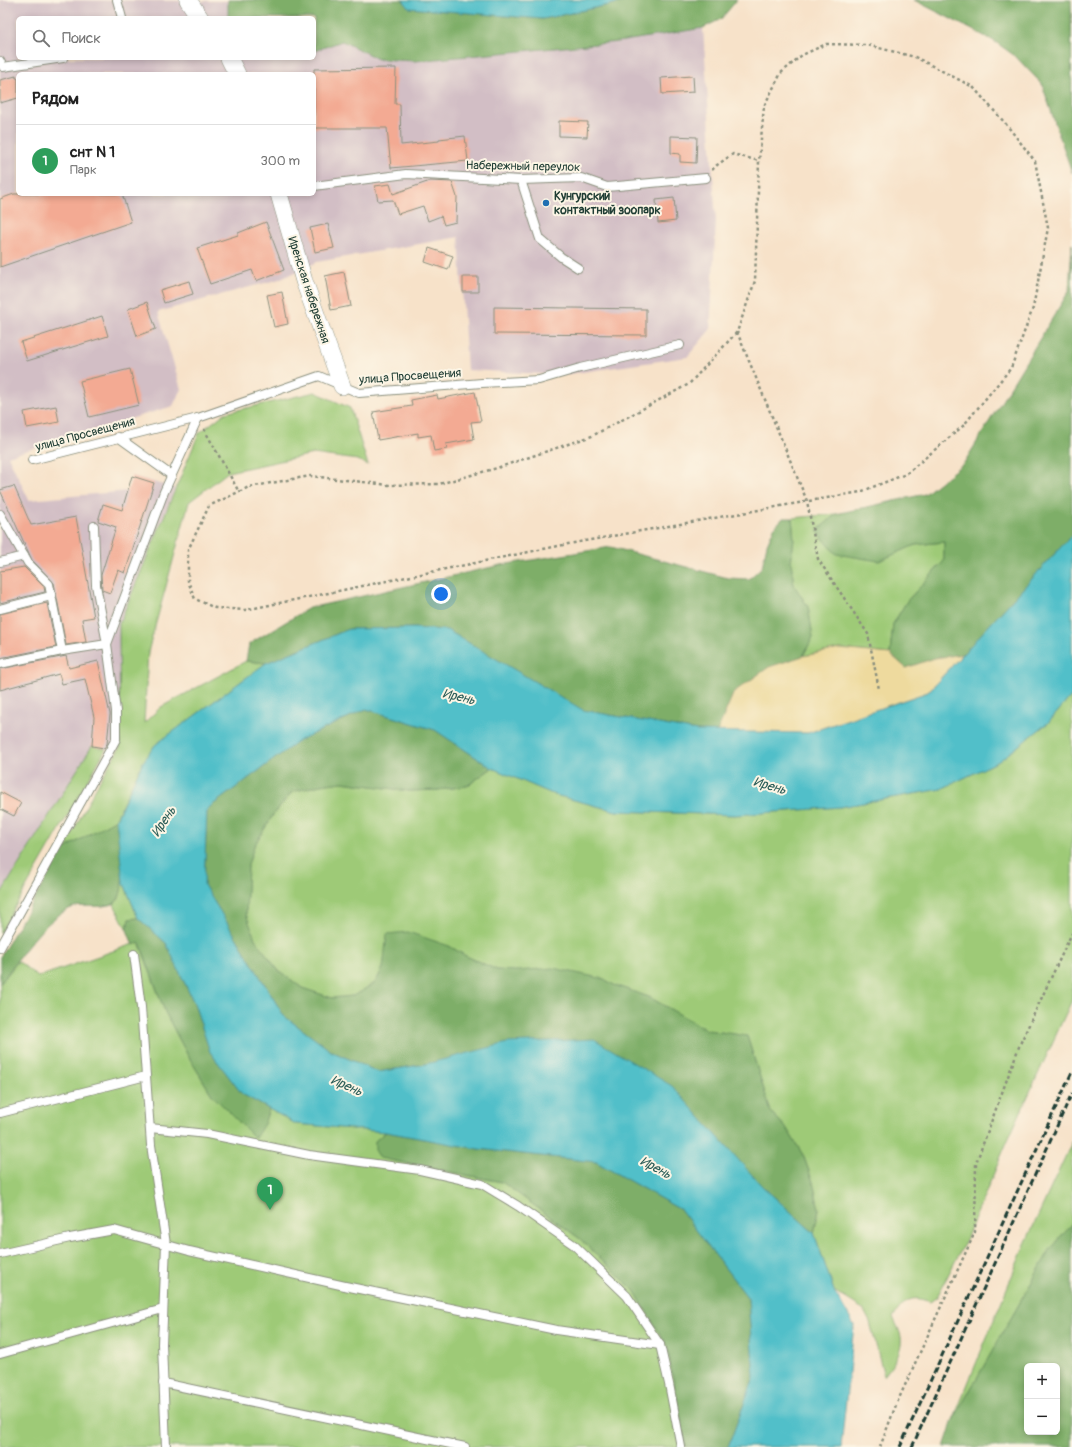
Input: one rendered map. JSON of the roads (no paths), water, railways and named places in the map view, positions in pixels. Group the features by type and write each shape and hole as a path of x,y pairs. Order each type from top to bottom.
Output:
{"street":[{"path":"188,0 199,16"},
{"path":"230,60 236,72"},
{"name":"Иренская набережная","path":"280,196 304,281 342,386"}],"lane":[{"path":"117,0 121,16"},
{"path":"0,61 3,67 50,60"},
{"name":"Набережный переулок","path":"316,186 406,174 521,180 581,178 608,186 706,178"},
{"path":"521,180 540,239 561,257 578,268"},
{"name":"улица Просвещения","path":"32,460 118,437 198,418 318,376 359,393 539,380 580,368 680,345"},
{"path":"107,644 171,475 198,418"},
{"path":"118,437 171,475"},
{"path":"0,514 28,563 49,584 62,651"},
{"path":"0,948 116,740 116,711 107,644 96,586 94,526"},
{"path":"0,562 24,556"},
{"path":"0,609 51,596"},
{"path":"0,664 62,651 107,644"},
{"path":"134,954 141,1007 150,1128 166,1244 162,1344 166,1447"},
{"path":"0,1113 146,1076"},
{"path":"150,1128 207,1134 309,1155 420,1170 482,1184 518,1206 574,1245 627,1296 660,1345 681,1447"},
{"path":"0,1254 70,1238 114,1230 166,1244 337,1284 556,1330 660,1345"},
{"path":"0,1354 163,1310"},
{"path":"163,1383 465,1447"}],"water":[{"path":"403,0 632,0 543,19 409,8"},
{"name":"Ирень","path":"1072,535 1072,695 1049,722 999,761 941,789 840,807 735,815 616,811 555,795 492,768 435,730 366,709 300,740 207,809 204,885 284,1016 331,1051 378,1072 426,1064 507,1043 594,1039 672,1086 762,1186 814,1233 834,1291 854,1325 841,1447 728,1447 754,1377 748,1298 681,1210 596,1162 478,1149 386,1132 296,1124 242,1094 210,1052 194,1003 166,943 138,918 123,881 116,819 143,762 155,745 266,663 349,629 414,628 447,630 583,710 697,731 808,733 928,692"}],"railway":[{"path":"900,1447 1072,1072"},
{"path":"912,1447 1072,1093"}],"place":[{"name":"Кунгурский контактный зоопарк","path":"546,203"},
{"name":"снт N 1","path":"270,1210"}]}
